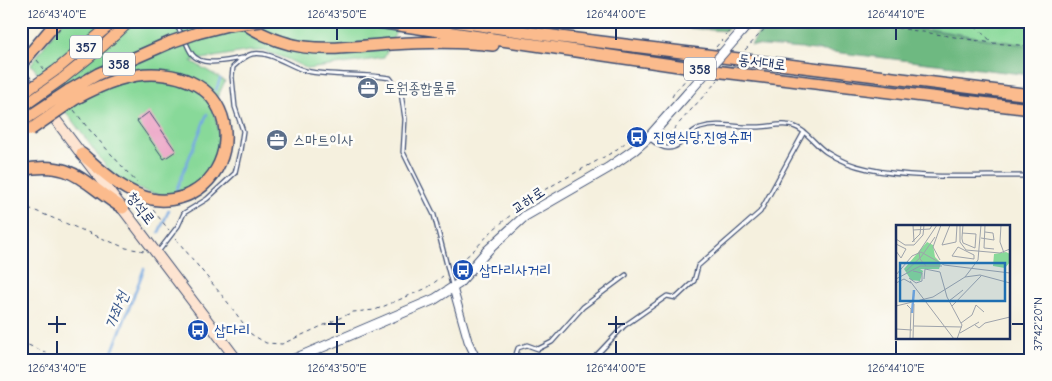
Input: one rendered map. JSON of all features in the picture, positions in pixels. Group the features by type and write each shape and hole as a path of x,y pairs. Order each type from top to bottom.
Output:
{"highway":[{"path":"21,64 57,21"},
{"path":"241,21 262,34 301,47 328,49 393,44 483,44 640,60"},
{"name":"358","path":"24,127 71,98 98,74 171,42 197,33 228,25 261,21"},
{"name":"동서대로","path":"371,21 696,69 1031,109"},
{"name":"동서대로","path":"453,21 560,37 1031,95"},
{"path":"488,21 560,37"},
{"path":"810,67 1031,88"},
{"path":"71,98 116,80 150,74 165,75 191,82 203,89 211,97 221,114 225,133 224,149 220,164 211,178 200,188 186,196 170,200 153,199 134,192 112,180 82,154"},
{"path":"21,170 56,167 90,183 107,198 123,208"}],"main road":[{"name":"357","path":"21,108 115,21"},
{"name":"357","path":"21,94 103,46 130,21"},
{"name":"청석로","path":"21,74 236,360"}],"street":[{"name":"교하로","path":"292,360 435,299 458,284 488,250 524,216 608,168 649,137 750,21"},
{"path":"452,288 468,341 477,360"}],"lane":[{"path":"175,22 196,58 211,62 243,58"},
{"path":"157,254 178,226 184,213 207,199 235,173 243,131 235,107 232,77 233,66 252,54 265,54 305,70 332,74 377,75 390,78 401,93 405,120 403,152 434,215 452,288"},
{"path":"649,137 660,145 669,148 678,145 693,130 703,127 725,125 756,127 796,126 828,153 868,169 925,175 1031,176"},
{"path":"592,360 624,326 667,296 676,298 694,281 698,266 760,212 804,132"},
{"path":"514,360 518,348 528,345 538,349 552,342 583,307 626,275"}],"path":[{"path":"725,21 737,22"},
{"path":"738,58 772,21"},
{"path":"802,21 832,26 867,23 992,43 1031,46"},
{"path":"969,21 992,43"},
{"path":"709,55 737,22"},
{"path":"21,37 26,44"},
{"path":"37,59 55,75"},
{"path":"671,100 674,93 696,69"},
{"path":"660,145 725,72"},
{"path":"71,98 87,127 136,180 160,219 251,334 266,343 282,344 353,312 375,310 427,288 449,272 494,229 535,195 613,152 647,126"},
{"path":"21,206 126,248 157,254"},
{"path":"21,342 64,360"}],"green space":[{"path":"63,21 401,21 384,58 308,69 264,51 249,51 191,61 225,81 212,109 217,125 218,150 212,166 201,182 185,192 167,195 148,192 130,186 116,177 101,160 31,64"},
{"path":"652,21 735,21 726,31 675,27"},
{"path":"766,21 873,21 1031,46 1031,75 816,50 751,45"},
{"path":"930,21 1031,21 1031,46 929,29"}],"building":[{"path":"149,112 176,151 164,159 137,121"}],"waterway":[{"name":"가좌천","path":"216,90 220,79"},
{"name":"가좌천","path":"176,190 207,114"},
{"name":"가좌천","path":"159,232 169,210"},
{"name":"가좌천","path":"109,360 144,269"}],"place":[{"name":"도원종합물류","path":"368,88"},
{"name":"진영식당,진영슈퍼","path":"637,137"},
{"name":"스마트이사","path":"277,140"},
{"name":"삽다리사거리","path":"463,270"},
{"name":"삽다리","path":"198,330"}]}
